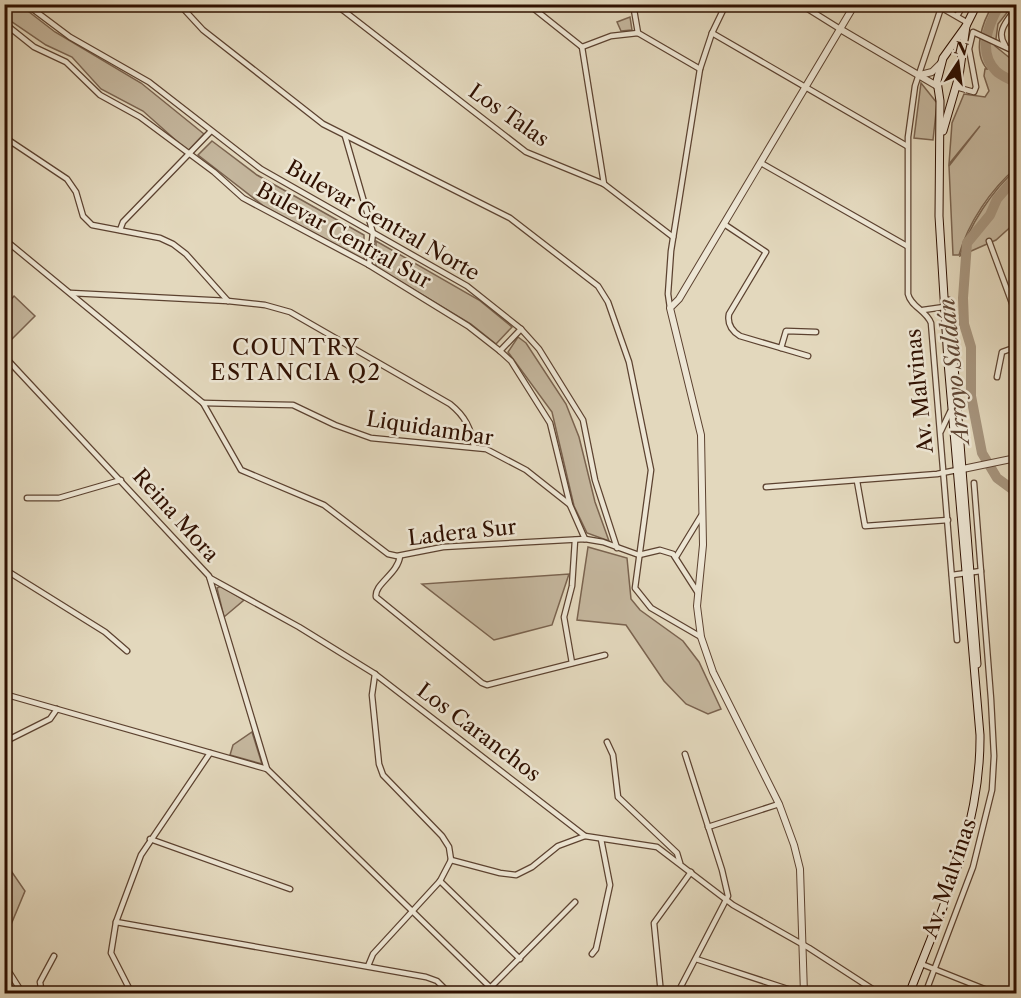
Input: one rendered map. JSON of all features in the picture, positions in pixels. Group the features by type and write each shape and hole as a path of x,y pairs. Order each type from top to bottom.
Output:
{"main road":[{"path":"911,993 924,965 966,853 980,793 983,737 968,573 966,522 948,362 940,207 937,86 942,60 967,25 977,4"},
{"path":"940,144 955,89 967,25"},
{"path":"942,60 953,55 961,61"},
{"path":"937,86 945,92 955,89"},
{"path":"911,993 961,858 977,792 980,735 940,207"}],"street":[{"name":"Bulevar Central Norte","path":"26,4 62,33 149,82 261,169 467,286 521,329 539,349 582,420 595,480 617,548"},
{"path":"179,4 203,30 323,124 514,221 590,279 605,294 629,362 651,470 634,582 641,598 651,608 701,637"},
{"name":"Los Talas","path":"335,4 526,152 604,184 673,237"},
{"path":"528,4 582,47 604,184"},
{"path":"633,4 638,33"},
{"path":"696,959 804,993 800,869 779,804 713,672 701,637 698,592 703,553 700,429 668,294 673,237 700,69 712,33 726,4"},
{"path":"800,4 937,86"},
{"path":"670,308 679,299 855,4"},
{"path":"935,4 957,16 967,25"},
{"path":"957,16 964,4"},
{"name":"Av. Malvinas","path":"941,8 918,74 907,146 907,246 910,299 923,310 931,323 957,640"},
{"path":"1006,48 1000,35 1017,8"},
{"name":"Bulevar Central Sur","path":"4,23 34,47 66,62 100,95 140,117 250,202 369,265 468,326 500,351 511,361 550,423 570,505 585,539"},
{"path":"955,89 974,92 976,80 969,42 973,32 1017,52"},
{"path":"582,47 611,36 638,33 700,69"},
{"path":"712,33 907,146"},
{"path":"918,74 932,72 942,60"},
{"path":"120,230 123,222 211,131"},
{"path":"345,136 373,233 372,256 369,265"},
{"path":"4,137 67,179 76,192 83,216 92,225 160,238 179,248 228,301"},
{"path":"761,162 907,246"},
{"path":"724,224 766,252 729,314 731,327 740,336 808,356"},
{"name":"Ladera Sur","path":"4,238 203,403 241,470 318,501 382,551 393,556 400,556 442,547 585,539 639,555 660,550 676,557"},
{"path":"989,241 1017,314"},
{"path":"71,293 228,301 265,305 290,312 442,400 464,417 474,447"},
{"path":"923,310 942,309 945,306"},
{"path":"500,351 521,329"},
{"path":"781,348 786,331 816,332"},
{"path":"998,377 1002,352 1017,347"},
{"name":"Reina Mora","path":"4,356 122,480 210,578 267,769"},
{"path":"941,432 950,417 948,362"},
{"name":"Liquidambar","path":"203,403 293,405 371,438 474,447 500,455 526,470 570,505"},
{"path":"766,487 944,473 1017,458"},
{"path":"27,498 59,498 122,480"},
{"path":"857,481 865,526 948,520"},
{"name":"Av. Malvinas","path":"925,993 974,867 990,805 994,756 974,483"},
{"path":"698,592 676,557 702,514"},
{"path":"966,522 977,521"},
{"path":"572,663 564,617 572,586 575,540"},
{"path":"400,556 398,567 377,588 375,597 482,683 487,685 605,655"},
{"path":"4,569 105,632 127,651"},
{"path":"952,575 981,571"},
{"name":"Los Caranchos","path":"210,578 308,632 375,674 585,836 652,845 680,863 727,901 880,993"},
{"path":"375,674 372,695 379,764 383,775 442,836 452,860"},
{"path":"4,694 267,769 497,993"},
{"path":"4,742 50,719 57,709"},
{"path":"607,742 613,755 618,796 677,853 680,863"},
{"path":"132,993 111,953 117,922 134,872 150,839 210,753"},
{"path":"680,992 727,901 728,892 684,754"},
{"path":"708,827 779,804"},
{"path":"452,860 516,875 532,867 558,846 585,836"},
{"path":"150,839 290,889"},
{"path":"592,954 596,949 610,885 602,854 601,839"},
{"path":"368,966 373,954 440,880 452,860"},
{"path":"660,993 654,923 691,872"},
{"path":"440,880 520,959"},
{"path":"491,987 576,902"},
{"path":"117,922 433,979 450,993"},
{"path":"42,993 40,982 54,956"},
{"path":"4,964 23,993"},
{"path":"924,965 997,993"}],"shaded area":[{"path":"10,5 20,5 55,32 141,83 204,134 188,151 143,111 101,89 72,57 46,45 5,17 5,9"},
{"path":"993,5 1013,5 998,24 995,46 1016,63 1016,88 1013,86 1016,89 1016,168 989,196 974,219 959,255 953,255 949,166 980,126 949,164 952,123 964,94 985,97 989,91 984,76 985,69 987,69 982,62 979,46 982,28"},
{"path":"630,17 632,30 621,31 617,22"},
{"path":"921,83 937,103 933,140 914,138"},
{"path":"212,141 257,175 364,235 364,260 265,207 198,155"},
{"path":"1016,170 1016,222 996,240 960,256 982,209"},
{"path":"376,241 479,300 512,327 496,344 471,324 376,267"},
{"path":"14,296 35,316 5,346 5,307"},
{"path":"518,337 526,343 566,404 579,437 595,502 609,541 587,533 574,506 552,412 508,352"},
{"path":"588,547 627,558 631,599 640,610 683,641 699,662 721,709 708,714 686,704 664,681 626,625 577,620"},
{"path":"569,574 552,625 494,640 422,584"},
{"path":"221,586 244,600 224,617 217,588"},
{"path":"252,732 262,764 230,755 233,745"},
{"path":"5,862 25,891 5,939"}],"waterway":[{"name":"Arroyo Saldán","path":"1000,4 989,29 987,55 996,71 1016,83"},
{"name":"Arroyo Saldán","path":"1016,177 997,199 990,215 967,243 963,298 964,324 971,347 971,396 982,453 997,478 1016,492"}],"district":[{"name":"COUNTRY ESTANCIA Q2","path":"296,360"}]}
